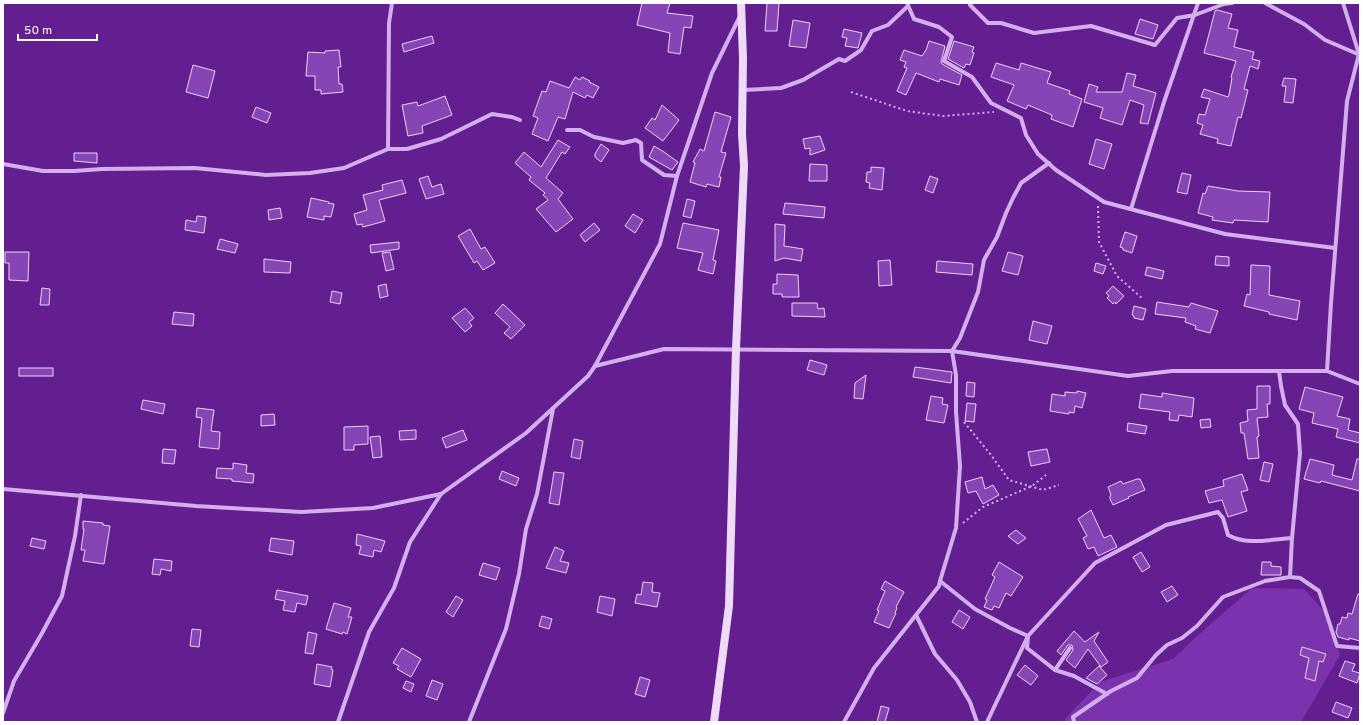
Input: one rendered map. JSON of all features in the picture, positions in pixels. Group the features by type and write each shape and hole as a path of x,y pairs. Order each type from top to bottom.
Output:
{"street":[{"path":"388,149 389,23 392,3"},
{"path":"714,722 729,606 736,349 744,166 742,134 743,90 741,3"},
{"path":"971,3 970,5 988,23 1001,23 1034,33 1091,26 1155,45 1177,18 1194,15 1224,4 1232,3"},
{"path":"1130,209 1164,102 1198,3"},
{"path":"1265,3 1304,24 1325,40 1360,55"},
{"path":"1327,371 1330,303 1347,101 1360,55 1343,3"},
{"path":"743,90 780,88 803,80 839,59 845,61 862,50 872,32 888,25 908,5 914,19 939,26 952,37 944,61 972,77 992,103 1020,118 1026,135 1038,154 1056,170 1104,202 1225,234 1335,248"},
{"path":"338,722 369,632 394,588 410,542 441,494 526,433 588,376 595,366 660,244 677,176 712,73 742,12"},
{"path":"3,164 43,171 195,168 266,175 310,173 344,168 388,149 407,148 441,139 492,114 512,117 520,120"},
{"path":"567,130 580,130 594,137 623,143 636,140 641,143 642,160 664,175 677,176"},
{"path":"844,722 874,668 939,586 956,528 960,466 956,412 956,375 952,351 960,338 978,292 984,260 997,237 1021,183 1049,163"},
{"path":"595,366 664,349 952,351 1128,376 1172,371 1327,371 1360,384"},
{"path":"1279,371 1285,405 1298,424 1300,453 1290,577"},
{"path":"469,722 506,628 520,574 526,529 537,494 553,408"},
{"path":"3,490 196,506 301,512 373,508 441,494"},
{"path":"3,713 14,681 62,596 75,536 81,496"},
{"path":"986,722 1028,636 1095,564 1166,525 1218,512 1223,518 1228,535 1235,539 1246,541 1292,538"},
{"path":"1074,722 1074,717 1107,694 1137,678 1156,655 1167,645 1182,638 1196,626 1222,597 1265,581 1290,577 1300,578 1319,591 1337,646 1360,648"},
{"path":"940,582 975,609 1028,636"},
{"path":"916,615 935,654 957,680 970,702 977,722"},
{"path":"1028,636 1027,648 1055,670 1074,676 1107,694"},
{"path":"1055,670 1070,648"}],"path":[{"path":"851,92 907,111 943,116 1007,111"},
{"path":"1097,197 1099,242 1116,276 1143,299"},
{"path":"956,412 1009,480 1043,490 1059,485"},
{"path":"956,528 984,507 1032,486 1046,475"}],"shaded area":[{"path":"1252,588 1304,589 1324,611 1340,655 1301,722 1066,722 1065,719 1100,682 1173,659"}],"building":[{"path":"642,3 670,3 667,13 693,16 691,28 684,27 680,54 668,52 670,33 637,25"},
{"path":"767,3 779,3 777,31 765,31"},
{"path":"1217,10 1232,14 1228,28 1238,30 1234,47 1254,52 1252,59 1260,61 1258,69 1250,66 1244,89 1248,90 1241,118 1238,117 1231,146 1217,143 1218,139 1200,134 1203,125 1197,123 1199,114 1205,115 1210,99 1201,97 1204,89 1228,97 1231,77 1236,61 1204,53 1215,11"},
{"path":"1140,19 1158,25 1153,39 1135,34"},
{"path":"793,20 810,23 806,48 789,46"},
{"path":"844,29 862,33 858,48 845,46 847,38 842,37"},
{"path":"432,36 434,43 404,52 402,44"},
{"path":"929,41 945,46 941,62 962,75 959,85 940,79 939,82 916,73 906,95 897,91 907,68 904,67 906,62 900,60 904,50 922,56"},
{"path":"954,41 974,47 972,52 974,53 970,65 966,64 964,68 948,59"},
{"path":"339,50 341,67 338,67 339,84 342,84 343,92 321,94 321,90 315,90 315,76 306,76 308,52 325,53 325,51"},
{"path":"996,63 1019,70 1021,63 1051,72 1047,83 1070,91 1069,94 1082,99 1073,127 1051,119 1052,115 1028,105 1026,109 1007,101 1014,85 991,77"},
{"path":"193,65 215,71 208,98 186,92"},
{"path":"1127,73 1136,75 1133,86 1156,93 1148,124 1140,123 1144,105 1130,100 1122,125 1100,118 1103,108 1084,102 1089,84 1098,87 1096,92 1122,92"},
{"path":"575,77 580,80 582,77 599,87 593,98 587,95 585,98 573,92 565,119 558,117 548,141 532,134 538,118 533,116 542,91 546,92 550,81 569,88"},
{"path":"1284,78 1296,79 1293,103 1284,102 1286,86 1282,86"},
{"path":"445,96 452,115 422,126 423,133 408,136 402,105 417,102 418,106"},
{"path":"662,105 679,120 663,141 645,128 652,118 655,120"},
{"path":"256,107 271,113 267,123 252,117"},
{"path":"715,112 731,117 721,152 726,153 719,177 721,177 719,187 707,184 706,187 690,182 695,163 693,162 700,149 704,151"},
{"path":"820,136 825,150 810,155 810,148 805,149 803,139"},
{"path":"1096,139 1112,144 1104,169 1089,164"},
{"path":"558,140 570,147 565,154 562,152 546,178 563,193 558,199 573,219 556,232 536,209 548,200 543,195 545,193 529,180 531,177 515,163 524,152 541,167"},
{"path":"601,144 609,150 601,162 595,157 595,154"},
{"path":"654,146 678,162 672,170 649,157"},
{"path":"74,153 97,153 97,163 74,161"},
{"path":"810,164 827,165 827,181 809,181"},
{"path":"871,167 884,168 882,190 869,188 870,183 866,182 867,172 871,172"},
{"path":"1182,173 1191,175 1187,194 1177,192"},
{"path":"428,176 432,187 441,184 444,194 426,199 419,179"},
{"path":"930,176 938,179 933,193 925,190"},
{"path":"402,180 406,193 379,200 385,221 363,227 362,224 357,225 354,214 367,210 363,195 383,190 382,185"},
{"path":"1208,186 1238,191 1270,192 1268,222 1234,220 1233,223 1212,220 1213,217 1198,213 1203,193 1205,194"},
{"path":"311,198 334,204 331,217 324,216 324,220 307,217"},
{"path":"687,199 695,201 691,218 683,216"},
{"path":"785,203 825,207 824,218 783,214"},
{"path":"280,208 282,218 269,220 268,210"},
{"path":"633,214 643,220 635,233 625,226"},
{"path":"197,216 206,217 204,233 185,230 186,220 196,222"},
{"path":"594,223 600,230 585,242 580,235"},
{"path":"683,223 719,230 713,260 716,261 713,274 698,270 703,253 677,248"},
{"path":"775,224 785,225 784,246 803,249 801,261 784,258 775,261"},
{"path":"470,229 481,249 485,247 495,263 483,270 477,261 474,263 458,236"},
{"path":"1125,232 1137,236 1132,253 1123,250 1123,248 1120,247"},
{"path":"220,239 238,244 235,253 217,249"},
{"path":"399,242 399,249 371,253 370,245"},
{"path":"5,252 29,252 28,281 9,280 9,263 5,263"},
{"path":"390,252 394,269 386,271 382,253"},
{"path":"1008,252 1023,256 1018,275 1002,271"},
{"path":"1216,256 1229,257 1229,266 1215,265"},
{"path":"264,259 291,262 290,273 264,272"},
{"path":"890,260 892,285 879,286 878,261"},
{"path":"937,261 973,264 972,275 936,272"},
{"path":"1096,263 1106,266 1103,274 1094,271"},
{"path":"1251,265 1270,266 1269,295 1300,301 1297,320 1269,314 1269,312 1244,306 1247,294 1250,295"},
{"path":"1147,267 1164,271 1162,279 1145,275"},
{"path":"777,274 798,275 799,297 782,297 782,294 773,294 773,284 777,284"},
{"path":"386,284 388,296 380,298 378,286"},
{"path":"1113,286 1124,296 1116,304 1115,302 1113,304 1107,298 1109,296 1106,293"},
{"path":"42,288 50,289 49,305 40,305"},
{"path":"332,291 342,293 340,304 330,302"},
{"path":"1157,302 1189,307 1191,303 1218,311 1210,333 1195,329 1196,326 1185,322 1186,318 1155,314"},
{"path":"792,303 817,303 818,309 824,308 825,317 792,316"},
{"path":"503,304 525,325 511,339 504,333 510,327 495,313"},
{"path":"1134,306 1146,309 1143,320 1134,318 1132,315"},
{"path":"465,308 474,318 469,322 472,326 465,332 452,318"},
{"path":"174,312 194,314 193,326 172,324"},
{"path":"1033,321 1052,326 1047,344 1029,340"},
{"path":"810,360 827,365 824,375 807,370"},
{"path":"915,367 952,372 951,383 913,377"},
{"path":"19,368 53,368 53,376 19,376"},
{"path":"866,375 863,399 854,398 855,383"},
{"path":"967,382 975,383 974,397 966,396"},
{"path":"1257,386 1270,386 1270,404 1267,404 1268,417 1257,418 1259,458 1248,459 1244,433 1241,433 1240,423 1248,421 1247,410 1257,409"},
{"path":"1305,387 1343,397 1337,416 1350,419 1348,430 1360,433 1360,443 1336,437 1338,429 1312,423 1314,413 1299,409"},
{"path":"1077,391 1086,393 1082,408 1075,406 1074,413 1069,412 1069,414 1050,411 1052,394 1065,396 1065,392 1077,393"},
{"path":"1162,393 1194,398 1192,417 1179,415 1178,421 1169,420 1170,412 1139,408 1141,394 1162,397"},
{"path":"931,396 943,398 942,404 948,405 944,423 926,420"},
{"path":"143,400 165,404 163,414 141,409"},
{"path":"967,403 976,404 974,422 965,421"},
{"path":"197,408 214,410 211,431 220,432 219,449 199,447 202,418 196,417"},
{"path":"274,414 275,425 261,426 261,415"},
{"path":"1210,419 1211,427 1201,428 1200,420"},
{"path":"1128,423 1147,426 1145,434 1127,431"},
{"path":"368,426 368,444 354,445 354,450 344,450 344,427"},
{"path":"416,430 416,439 400,440 399,431"},
{"path":"463,430 467,440 446,448 442,438"},
{"path":"380,436 382,457 373,458 370,437"},
{"path":"574,439 583,441 580,459 571,457"},
{"path":"163,449 176,450 174,464 162,463"},
{"path":"1047,449 1050,462 1031,466 1028,452"},
{"path":"1310,459 1334,465 1332,475 1352,480 1357,459 1360,459 1360,491 1321,481 1320,483 1304,479"},
{"path":"1264,462 1273,464 1269,482 1260,480"},
{"path":"233,463 247,465 246,473 254,474 253,483 216,478 217,468 233,469"},
{"path":"502,471 519,478 516,486 499,479"},
{"path":"554,472 564,473 559,505 549,503"},
{"path":"1242,474 1248,490 1241,492 1247,511 1228,517 1222,500 1209,503 1205,491 1224,486 1223,480"},
{"path":"982,477 985,489 993,485 999,495 983,504 976,491 968,493 965,482"},
{"path":"1140,479 1145,490 1113,505 1110,499 1111,495 1108,487 1121,481 1123,484"},
{"path":"1091,510 1104,538 1111,535 1117,547 1098,556 1094,547 1088,549 1083,538 1087,536 1078,519"},
{"path":"83,521 103,523 103,525 110,526 104,564 83,561 85,550 81,550 84,529"},
{"path":"1016,530 1026,538 1018,544 1008,536"},
{"path":"357,534 385,541 381,552 374,550 373,557 359,554 361,546 356,545"},
{"path":"32,538 46,541 44,549 30,546"},
{"path":"271,538 294,541 292,555 269,551"},
{"path":"555,547 564,551 560,561 569,563 566,573 546,568"},
{"path":"1141,552 1150,567 1142,572 1133,557"},
{"path":"154,559 172,561 171,571 161,569 160,575 152,574"},
{"path":"999,562 1023,577 1011,596 1006,593 999,608 994,606 992,610 984,607 987,600 985,599 995,577 992,575"},
{"path":"1262,562 1271,562 1271,566 1281,567 1281,575 1261,575"},
{"path":"483,563 500,568 496,580 479,575"},
{"path":"885,581 904,592 896,607 896,613 889,628 874,622 885,591 881,589"},
{"path":"643,582 653,583 652,592 660,593 657,607 635,603 637,594 641,595"},
{"path":"1172,586 1178,595 1167,602 1161,592"},
{"path":"277,590 308,596 306,605 297,603 295,612 283,610 285,601 275,599"},
{"path":"1358,594 1360,594 1360,641 1338,637 1336,632 1338,624 1340,624 1342,617 1347,618 1348,613 1352,614"},
{"path":"456,596 463,600 453,617 446,612"},
{"path":"600,596 615,599 612,616 597,612"},
{"path":"334,603 351,608 348,617 352,617 347,634 326,629"},
{"path":"959,610 970,617 963,629 952,622"},
{"path":"542,616 552,619 549,629 539,626"},
{"path":"192,629 201,630 199,647 190,646"},
{"path":"1074,631 1085,642 1099,632 1094,641 1108,662 1101,667 1088,649 1075,668 1066,660 1073,650 1072,645 1068,645 1061,655 1057,651"},
{"path":"308,632 317,634 313,654 305,653"},
{"path":"1302,647 1326,654 1323,662 1319,661 1315,681 1305,678 1309,658 1300,655"},
{"path":"402,648 421,659 411,677 397,669 399,666 393,663"},
{"path":"1345,661 1355,664 1352,671 1360,673 1357,683 1339,676"},
{"path":"317,664 332,667 331,669 333,670 330,687 314,684"},
{"path":"1025,665 1038,676 1031,685 1017,675"},
{"path":"1099,666 1107,675 1097,684 1086,678"},
{"path":"640,677 650,680 645,697 635,694"},
{"path":"432,680 443,684 437,700 426,696"},
{"path":"406,681 414,684 411,692 403,688"},
{"path":"1336,702 1352,708 1348,718 1332,712"},
{"path":"881,706 889,708 885,722 877,722"}]}
